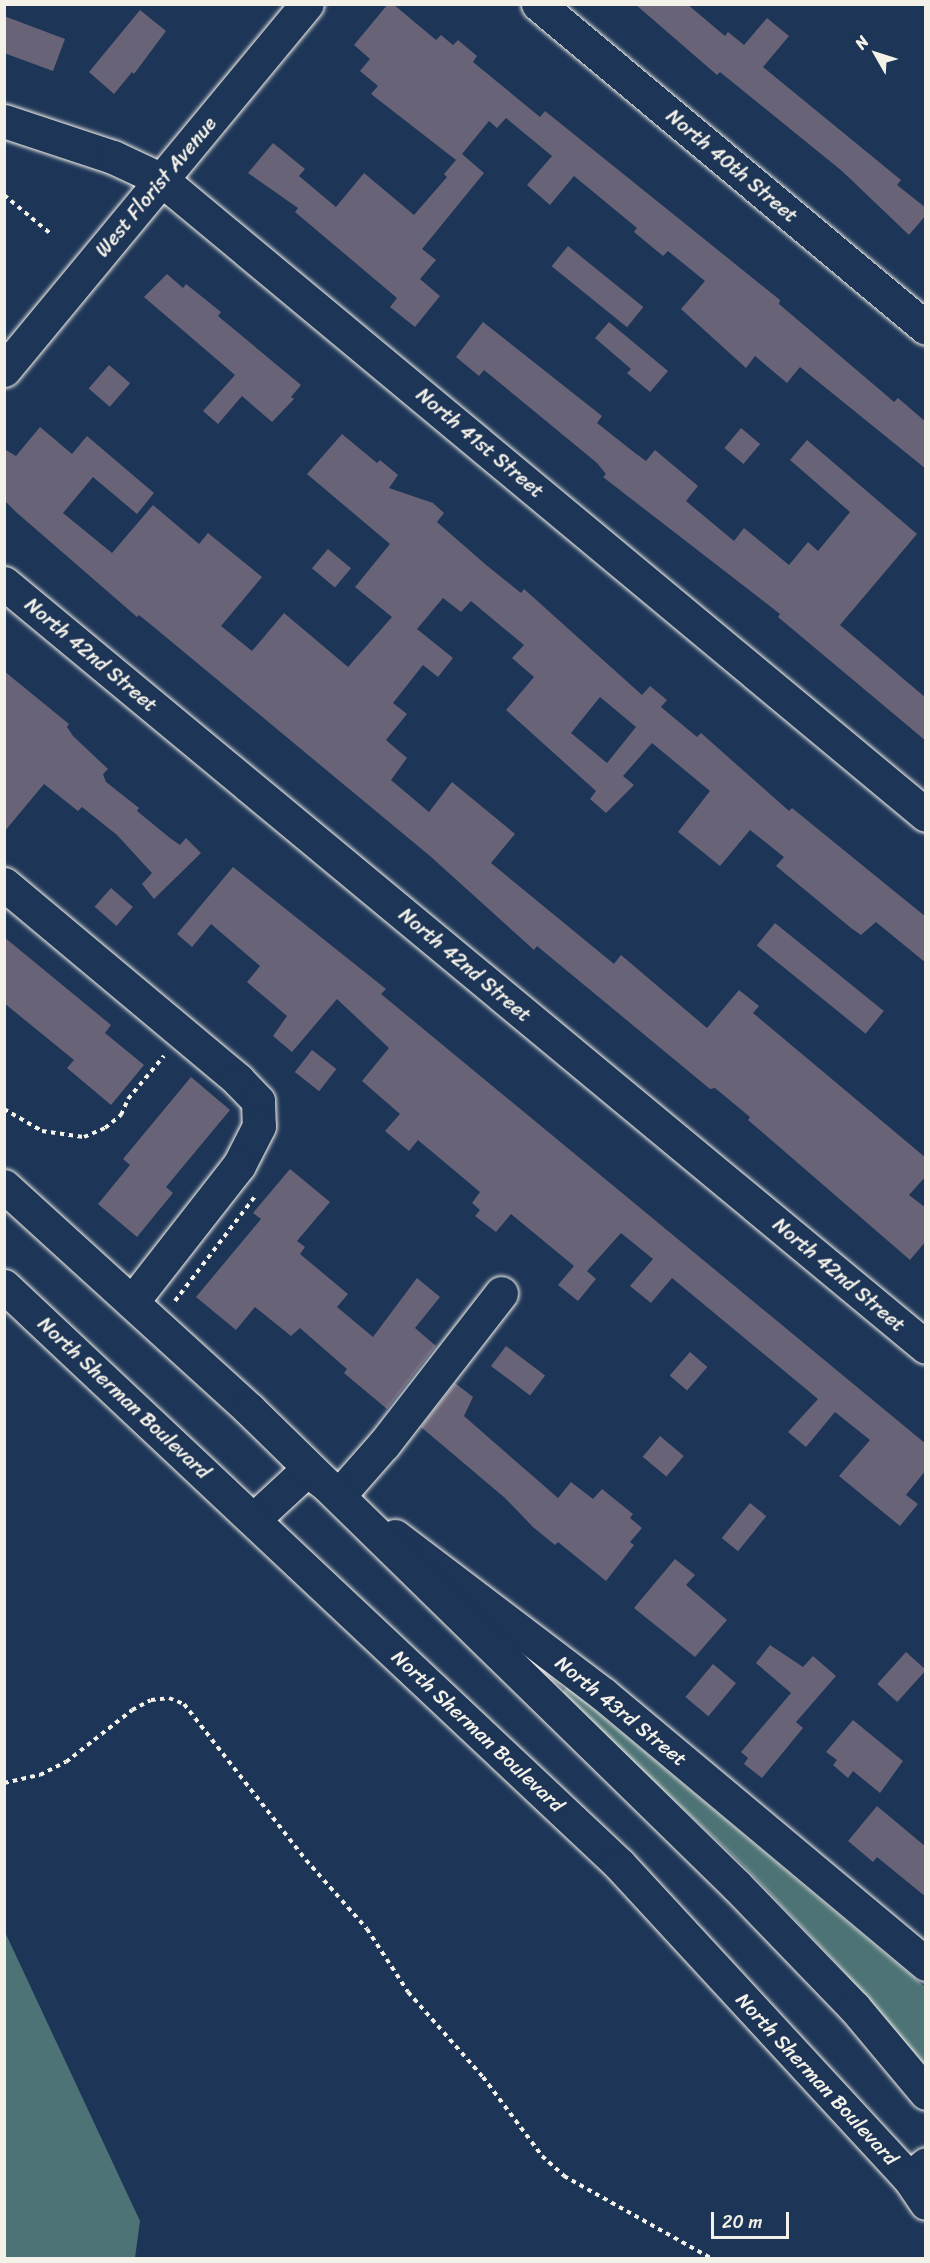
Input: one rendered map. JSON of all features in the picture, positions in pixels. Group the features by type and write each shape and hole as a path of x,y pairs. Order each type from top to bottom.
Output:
{"street":[{"name":"West Florist Avenue","path":"4,370 307,4"},
{"name":"North 40th Street","path":"538,4 926,328"},
{"name":"North 41st Street","path":"4,121 113,157 162,180 926,815"},
{"name":"North 42nd Street","path":"4,583 926,1347"},
{"path":"4,884 238,1080 258,1101 259,1126 239,1165 132,1302"},
{"path":"4,1186 249,1409 307,1470 737,1886 854,2007 926,2093"},
{"name":"North Sherman Boulevard","path":"4,1286 619,1864 920,2182"},
{"path":"340,1494 501,1293"},
{"path":"254,1519 307,1470"},
{"name":"North 43rd Street","path":"307,1470 603,1694 926,1964"}],"path":[{"path":"4,195 51,234"},
{"path":"4,1108 42,1131 84,1137 105,1128 120,1114 128,1099 170,1049"},
{"path":"4,1783 40,1775 66,1762 132,1710 151,1700 169,1698 184,1704 306,1860 367,1929 408,1992 483,2077 542,2156 564,2176 711,2259"}],"green space":[{"path":"567,1687 925,1987 925,2071 840,1967 742,1864 561,1694"},
{"path":"4,1930 140,2221 135,2258 5,2258"}],"building":[{"path":"388,4 393,4 436,40 441,35 453,45 458,40 477,56 473,62 540,117 545,111 780,300 779,304 894,402 898,398 926,422 926,469 800,367 787,383 755,356 746,368 681,309 705,281 668,251 663,256 634,232 637,228 574,176 550,205 527,185 552,156 506,118 497,128 489,121 462,154 484,173 422,249 436,260 420,279 440,296 415,327 390,307 397,298 295,212 298,208 248,173 273,143 305,169 299,176 336,207 364,173 414,215 447,177 444,174 456,160 371,94 378,86 360,71 370,59 354,45"},
{"path":"635,4 687,4 725,36 728,32 744,45 767,18 789,36 763,67 901,180 897,185 926,208 926,215 909,235 842,171 720,72 717,75"},
{"path":"140,10 166,31 134,74 132,72 114,94 89,72"},
{"path":"4,16 65,39 53,71 4,53"},
{"path":"568,246 643,307 627,327 552,266"},
{"path":"167,274 183,288 186,284 221,312 218,316 301,385 291,397 294,399 272,422 242,396 218,424 203,411 235,375 144,297"},
{"path":"483,322 602,416 597,423 635,453 646,461 655,450 698,486 686,501 734,541 744,528 789,565 808,542 818,551 850,512 790,460 807,440 917,534 840,625 926,698 926,741 778,617 780,614 603,477 606,474 597,463 484,370 479,376 456,357"},
{"path":"609,322 668,371 650,392 627,373 631,369 595,338"},
{"path":"109,365 130,383 110,407 89,388"},
{"path":"40,427 72,454 87,436 154,493 137,514 93,477 63,513 112,553 153,505 199,544 208,533 262,577 221,626 252,651 284,613 348,667 392,617 355,587 390,544 307,474 342,434 377,463 380,460 398,475 389,488 433,503 444,513 437,522 485,564 521,593 524,589 642,695 650,686 667,700 661,707 697,737 701,733 789,811 792,808 926,917 926,963 876,922 861,935 851,928 776,866 784,857 750,830 720,866 678,832 710,791 652,743 623,776 634,785 606,813 590,799 596,791 506,710 534,677 512,658 524,645 471,601 461,612 443,598 417,629 453,658 438,677 423,665 393,703 407,714 386,740 407,758 391,780 429,812 452,782 515,834 491,863 614,964 621,955 707,1028 739,990 759,1006 753,1013 926,1158 926,1176 909,1195 926,1208 926,1241 910,1260 748,1120 750,1117 715,1088 710,1089 537,946 534,950 430,856 155,628 139,615 137,617 16,512 4,500 4,449 16,456","holes":["600,697 636,727 607,763 571,733"]},
{"path":"741,428 760,444 743,464 724,448"},
{"path":"328,549 351,568 335,587 312,568"},
{"path":"4,671 69,724 67,727 73,736 108,769 103,774 106,782 139,808 137,811 180,845 186,838 201,853 154,899 142,884 152,873 117,835 82,807 78,811 44,784 4,832"},
{"path":"233,867 386,989 381,994 926,1444 926,1470 906,1495 918,1504 900,1526 839,1476 870,1440 835,1412 806,1447 788,1432 818,1399 672,1278 651,1303 630,1286 653,1259 621,1233 587,1271 596,1279 578,1301 558,1285 574,1266 511,1214 496,1232 475,1216 480,1210 472,1203 480,1192 418,1140 409,1151 385,1131 400,1114 362,1081 389,1048 337,999 292,1052 273,1036 287,1016 247,982 260,966 211,924 192,947 177,934"},
{"path":"111,888 133,907 116,926 95,907"},
{"path":"775,923 884,1011 866,1034 757,946"},
{"path":"4,937 111,1025 105,1033 144,1065 111,1105 67,1068 74,1060 4,1003"},
{"path":"312,1050 336,1069 319,1091 295,1072"},
{"path":"191,1077 230,1110 166,1187 173,1193 137,1237 98,1204 130,1165 123,1159"},
{"path":"290,1169 330,1202 297,1241 305,1247 300,1254 348,1294 337,1307 373,1337 417,1278 440,1297 415,1328 436,1346 387,1409 344,1373 347,1369 300,1328 291,1336 255,1307 236,1330 196,1297 261,1219 253,1213"},
{"path":"506,1346 545,1375 530,1395 491,1366"},
{"path":"690,1352 707,1367 687,1390 670,1375"},
{"path":"455,1383 473,1397 464,1416 558,1498 571,1482 593,1499 602,1489 633,1514 630,1518 642,1528 630,1542 634,1545 606,1581 558,1542 555,1545 533,1527 505,1498 421,1427"},
{"path":"660,1436 684,1456 666,1477 643,1457"},
{"path":"750,1503 766,1516 738,1551 722,1538"},
{"path":"675,1559 695,1575 686,1585 727,1620 695,1657 634,1608"},
{"path":"770,1645 803,1667 813,1656 836,1676 796,1722 803,1728 762,1778 744,1764 748,1758 741,1752 791,1693 756,1663"},
{"path":"906,1652 926,1670 897,1702 877,1684"},
{"path":"713,1664 736,1683 708,1716 685,1697"},
{"path":"853,1720 903,1761 880,1793 853,1771 848,1778 833,1765 837,1760 826,1752"},
{"path":"877,1806 926,1847 926,1897 877,1857 873,1862 848,1841"}]}
